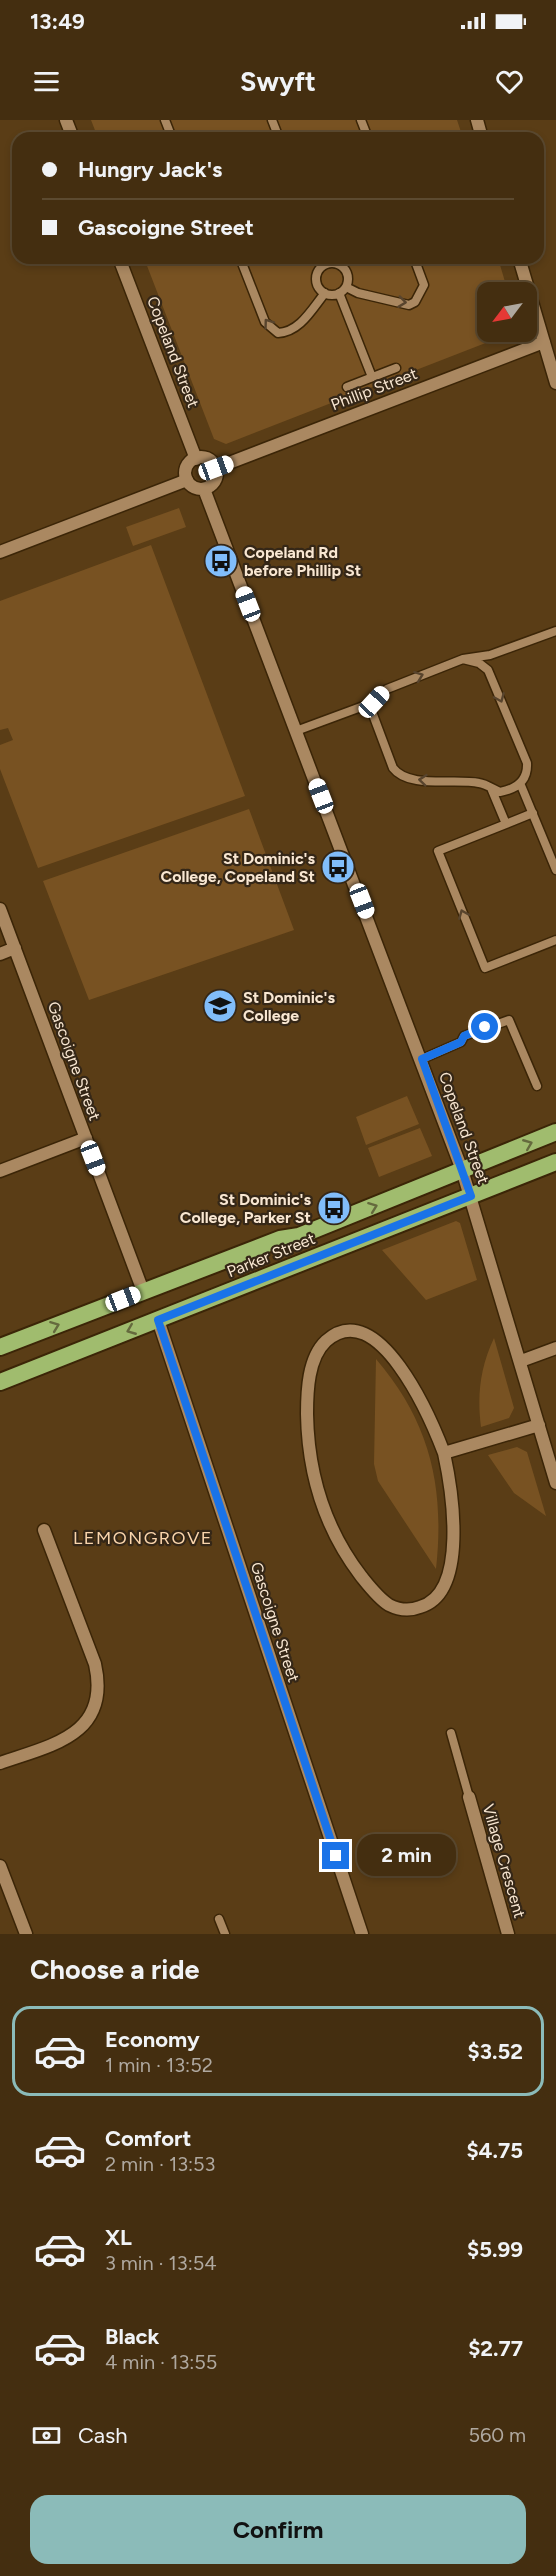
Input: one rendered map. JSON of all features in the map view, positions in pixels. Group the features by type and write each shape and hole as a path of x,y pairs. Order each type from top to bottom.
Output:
{"highway":[{"name":"Parker Street","path":"0,1347 280,1239 310,1232 556,1132"},
{"name":"Parker Street","path":"0,1382 556,1162"}],"street":[{"name":"Copeland Street","path":"121,264 196,459"},
{"path":"521,264 556,383"},
{"name":"Phillip Street","path":"216,468 544,342"},
{"path":"196,459 207,459 216,468 216,480 204,489 195,488 188,480 188,465 196,459"},
{"path":"0,552 188,480"},
{"name":"Copeland Street","path":"204,489 422,1059 462,1170 556,1483"},
{"name":"Gascoigne Street","path":"0,909 143,1291"},
{"path":"0,954 15,948"},
{"path":"0,1171 86,1138"},
{"name":"Gascoigne Street","path":"158,1320 362,1934"},
{"path":"354,1331 370,1337 382,1346 422,1401 444,1453 453,1504 452,1549 446,1582 440,1595 428,1604 411,1610 399,1609 382,1599 351,1562 333,1532 317,1489 308,1439 308,1393 314,1362 325,1342 342,1333 354,1331"},
{"path":"521,1361 556,1348"},
{"path":"444,1453 539,1425"},
{"path":"0,1763 70,1737 87,1722 97,1700 99,1682 95,1664 44,1530"},
{"name":"Village Crescent","path":"469,1797 508,1934"},
{"path":"0,1866 26,1934"}],"lane":[{"path":"242,264 265,322 278,333 292,331 325,293 343,290 409,305 415,302 424,285 416,264"},
{"path":"325,264 317,275 318,285 325,293"},
{"path":"335,264 343,267 348,277 343,290 372,377"},
{"path":"347,387 396,368"},
{"path":"296,731 369,704 387,689 463,659 490,655 556,631"},
{"path":"369,704 393,768 400,776 424,782 443,779 481,783 504,792 524,780 527,763 488,670 479,663 463,659"},
{"path":"520,783 556,870"},
{"path":"491,788 506,824"},
{"path":"533,813 438,851 485,968 556,940"},
{"path":"422,1059 461,1042 464,1036 506,1019 512,1022 537,1086"},
{"path":"451,1733 469,1797"},
{"path":"219,1919 225,1934"}],"shaded area":[{"path":"91,120 457,120 461,132 96,132"},
{"path":"146,264 500,264 505,282 477,282 477,342 488,342 226,444 214,439"},
{"path":"179,508 186,527 133,546 126,527"},
{"path":"151,545 245,796 38,868 0,769 0,745 13,740 8,728 0,730 0,601"},
{"path":"249,809 294,930 89,1000 43,881"},
{"path":"407,1096 419,1124 366,1145 356,1117"},
{"path":"420,1128 432,1156 379,1177 368,1148"},
{"path":"456,1221 460,1223 477,1280 426,1300 382,1250"},
{"path":"494,1338 514,1408 509,1418 481,1427 479,1404 481,1382 485,1360"},
{"path":"376,1359 409,1407 430,1457 438,1510 436,1569 378,1481 374,1464"},
{"path":"517,1447 527,1452 546,1516 514,1493 488,1455"}],"place":[{"name":"Copeland Rd before Phillip St","path":"221,561"},
{"name":"St Dominic's College, Copeland St","path":"338,867"},
{"name":"St Dominic's College","path":"220,1006"},
{"name":"St Dominic's College, Parker St","path":"334,1208"}],"district":[{"name":"LEMONGROVE","path":"143,1538"}],"route":[{"path":"336,1856 158,1320 471,1196 422,1059 461,1042 464,1036 485,1027"}]}
